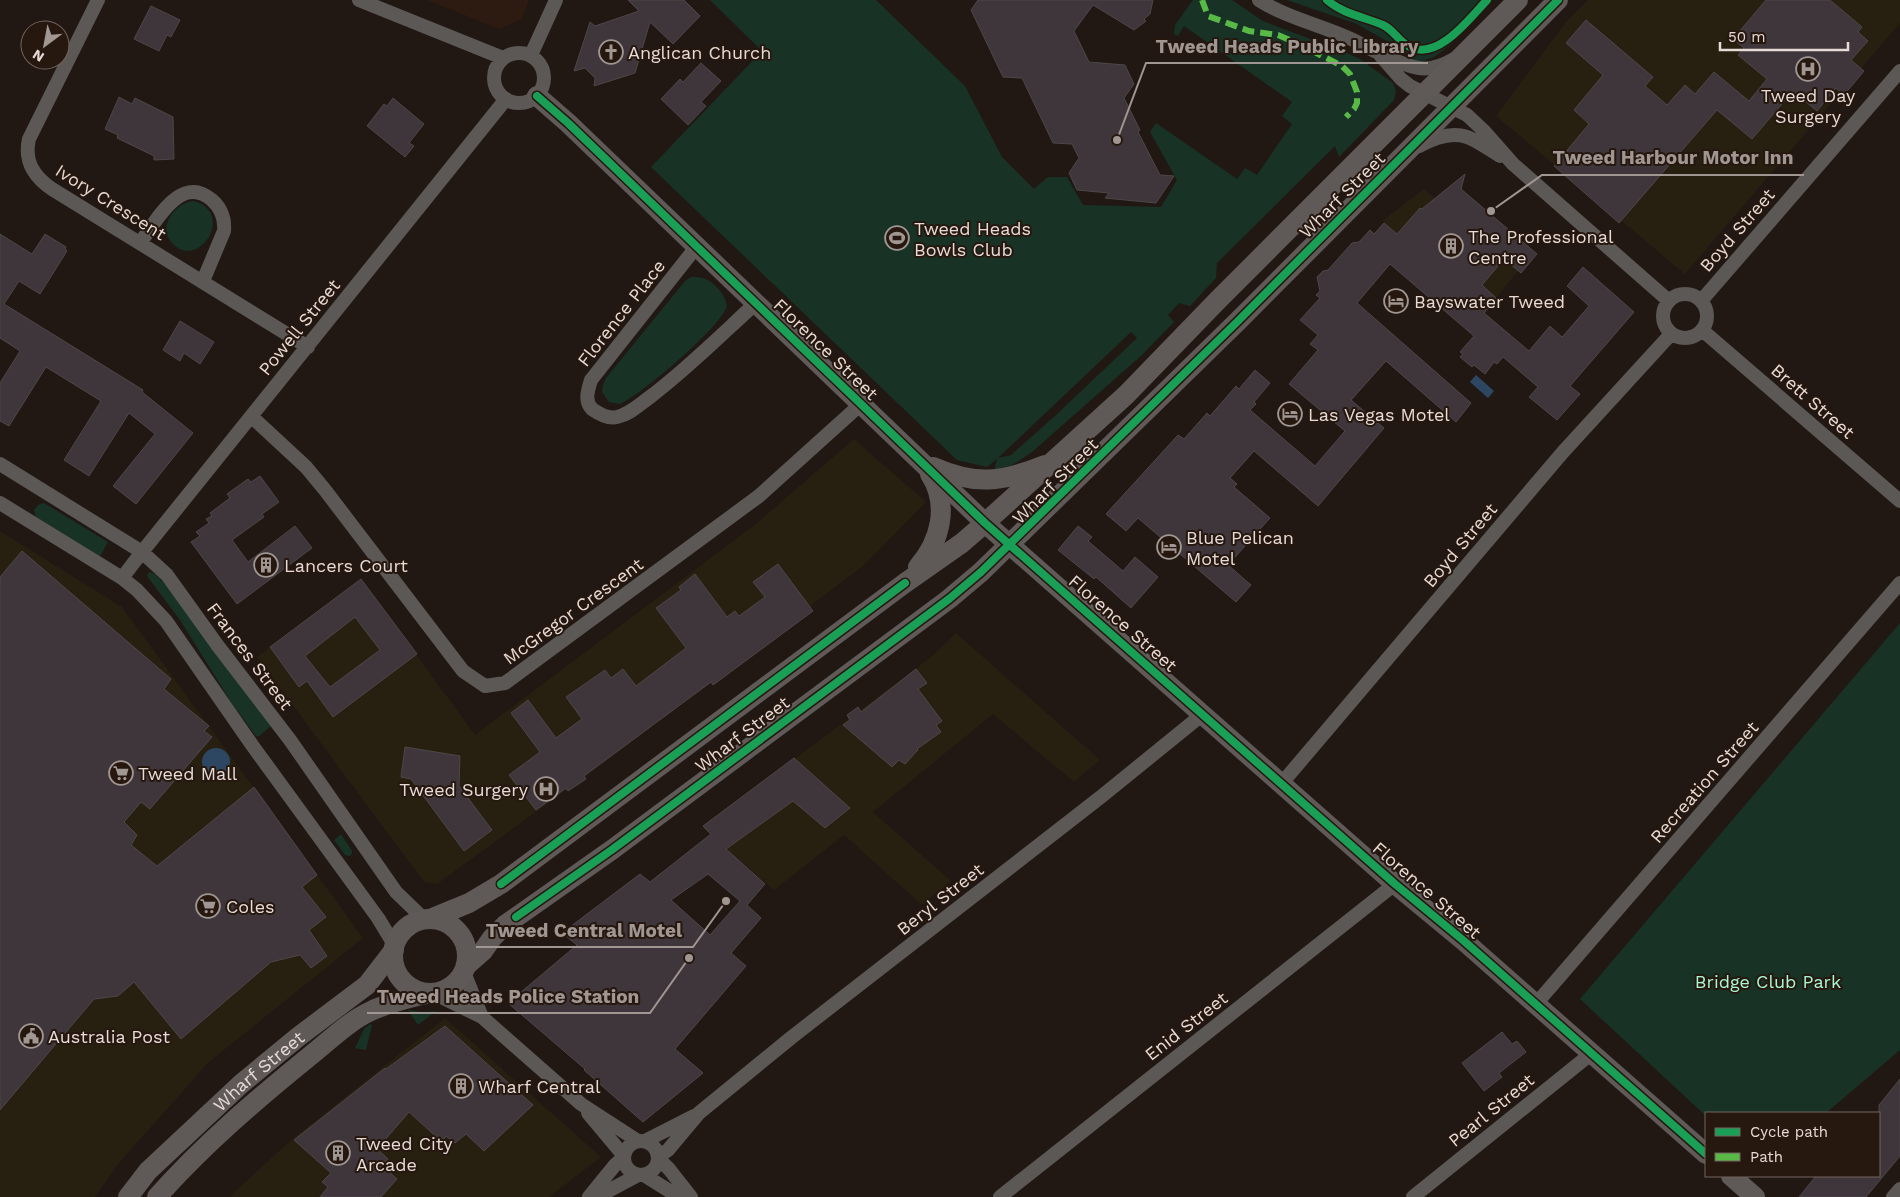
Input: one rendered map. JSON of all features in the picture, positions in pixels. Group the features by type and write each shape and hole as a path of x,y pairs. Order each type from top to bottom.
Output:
{"main road":[{"name":"Wharf Street","path":"427,919 474,901 501,884 905,583 962,543 1126,395 1518,0"},
{"name":"Wharf Street","path":"465,969 483,952 504,925 606,854 949,599 1011,545 1232,327 1558,0"},
{"name":"Florence Street","path":"538,96 985,523 1282,783 1394,884 1464,941 1705,1153"},
{"path":"922,462 960,478 976,481 1011,476 1053,462"},
{"path":"905,583 936,542 940,524 942,509 938,491 933,478 922,462"},
{"path":"427,919 446,923 460,934 465,944 467,955 465,969 451,987 442,992 431,993 411,988 398,974 394,962 394,948 399,936 415,922 427,919"},
{"name":"Wharf Street","path":"128,1197 148,1171 242,1084 298,1037 367,985 394,948"},
{"name":"Wharf Street","path":"157,1197 226,1128 274,1085 351,1023 393,1002 431,993"},
{"path":"1732,1177 1755,1197"}],"street":[{"name":"Ivory Crescent","path":"98,0 28,139 26,154 29,165 35,175 45,184 308,347"},
{"path":"359,0 503,58"},
{"path":"531,56 556,0"},
{"path":"1259,0 1276,9 1352,40 1380,55 1414,67 1424,69 1437,67 1468,52"},
{"path":"517,53 531,56 537,60 544,74 542,89 538,96 522,103 514,103 506,99 496,87 494,79 495,71 503,58 517,53"},
{"path":"1380,55 1401,78 1418,91 1467,115 1513,164 1669,301"},
{"name":"Boyd Street","path":"1701,301 1900,71"},
{"name":"Powell Street","path":"122,578 506,99"},
{"path":"1403,154 1433,138 1461,135 1475,140 1513,164"},
{"path":"140,243 179,194 187,192 208,196 222,214 224,231 203,281"},
{"name":"Florence Place","path":"697,246 591,380 587,395 588,405 601,415 613,418 628,413 668,384 756,303"},
{"path":"1685,294 1694,296 1701,301 1707,315 1706,323 1702,330 1691,338 1671,334 1663,321 1664,307 1669,301 1676,296 1685,294"},
{"name":"Brett Street","path":"1702,330 1900,501"},
{"name":"Boyd Street","path":"1282,783 1563,452 1671,334"},
{"name":"McGregor Crescent","path":"252,417 306,467 463,671 485,686 505,683 728,520 780,480 861,404"},
{"name":"Frances Street","path":"0,464 142,552 167,574 218,646 295,748 396,892 427,919"},
{"path":"0,503 122,578 137,590 166,621 378,918 394,948"},
{"name":"Recreation Street","path":"1535,1005 1900,583"},
{"name":"Beryl Street","path":"658,1158 668,1150 699,1113 792,1036 1079,814 1203,714"},
{"name":"Enid Street","path":"1000,1197 1394,884"},
{"path":"465,969 482,1016"},
{"path":"431,993 482,1016 581,1104 624,1156 626,1167 631,1172 641,1175 678,1197"},
{"name":"Pearl Street","path":"1413,1197 1592,1053"},
{"path":"581,1104 654,1147 658,1158 691,1197"},
{"name":"Beryl Street","path":"642,1141 699,1113"},
{"path":"589,1197 624,1156 628,1146 642,1141"},
{"path":"597,1197 650,1172 655,1168 658,1158"},
{"path":"1894,1197 1900,1189"}],"shaded area":[{"path":"427,0 529,0 522,19 499,29"},
{"path":"1588,0 1900,0 1900,23 1685,274 1496,116 1565,23"},
{"name":"The Professional Centre","path":"1424,189 1518,271 1486,310 1382,221"},
{"path":"854,439 926,502 863,566 611,757 437,884 424,882 257,657 361,579 475,735 752,527"},
{"name":"Tweed Mall","path":"0,531 122,607 363,938 209,1062 118,1164 95,1197 0,1197"},
{"path":"956,633 1100,760 1074,782 993,714 873,812 951,881 922,905 844,835 774,890 702,828 930,658"},
{"path":"445,1018 601,1157 549,1197 229,1197 290,1141"}],"green space":[{"name":"Tweed Heads Bowls Club","path":"710,0 876,0 965,86 1002,157 1034,189 1048,177 1067,177 1083,205 1161,207 1177,180 1150,132 1156,123 1237,179 1245,168 1257,175 1292,124 1282,116 1292,102 1184,26 1178,36 1174,34 1175,25 1193,0 1232,0 1263,21 1360,59 1393,83 1396,91 1394,100 1339,157 1335,146 1217,263 1216,278 1190,306 1179,303 1168,315 1174,322 1142,355 1032,452 1014,464 994,471 997,459 987,467 957,460 651,167 762,51","holes":["1131,332 1137,338 1011,455 998,458"]},
{"path":"1287,0 1493,0 1450,45 1434,57 1422,61 1413,60 1390,43 1357,24"},
{"path":"193,201 206,207 212,216 213,227 209,237 202,245 192,250 182,250 172,243 168,237 167,223 174,211 180,206"},
{"path":"691,277 703,278 719,289 727,306 722,316 679,360 645,388 620,404 609,402 602,392 606,378 685,281"},
{"path":"44,503 108,542 101,555 99,556 36,517 34,510 38,505"},
{"path":"149,572 155,574 168,587 271,726 259,736 256,736 233,705 180,620 147,576"},
{"name":"Bridge Club Park","path":"1900,623 1900,1050 1827,1112 1705,1112 1705,1115 1580,999"},
{"path":"341,834 352,851 350,856 345,855 334,840"},
{"path":"408,1010 422,1012 436,1011 418,1025"},
{"path":"370,1024 372,1025 366,1050 355,1048 364,1029"}],"water":[{"path":"1476,375 1494,391 1488,398 1470,382"},
{"path":"216,748 226,752 230,762 226,772 216,776 206,772 202,762 206,752"}],"building":[{"path":"628,0 684,0 700,16 673,44 650,22 635,73 594,86 595,78 585,68 574,71 590,22 595,26 639,11"},
{"path":"978,0 1153,0 1150,14 1144,19 1146,21 1134,30 1093,5 1074,31 1089,62 1125,65 1134,84 1124,98 1140,130 1138,132 1160,175 1174,176 1156,203 1105,198 1109,193 1077,190 1069,173 1079,158 1072,144 1053,143 1022,78 1003,77 971,10"},
{"path":"1766,0 1830,0 1862,27 1858,32 1868,41 1851,60 1864,71 1844,95 1836,88 1817,111 1793,91 1752,139 1717,110 1619,223 1554,166 1589,124 1574,110 1603,75 1566,43 1586,20 1653,77 1645,86 1667,105 1685,85 1695,94 1714,72 1749,101 1767,79 1738,55 1744,48 1733,39"},
{"path":"151,6 180,20 171,37 167,35 159,51 134,39"},
{"path":"701,63 721,81 701,102 706,106 688,125 661,99 680,79 683,82"},
{"path":"119,97 132,104 135,98 173,117 174,159 154,160 154,156 117,138 118,135 105,129"},
{"path":"393,98 424,124 409,143 414,146 405,157 367,126 384,104 387,106"},
{"path":"1465,174 1461,189 1537,254 1521,273 1504,259 1482,285 1496,298 1484,313 1529,351 1550,326 1562,337 1589,306 1567,286 1583,267 1634,312 1570,386 1580,394 1557,420 1529,397 1538,387 1503,357 1497,364 1494,362 1485,374 1474,365 1472,367 1460,357 1463,354 1460,352 1474,336 1390,264 1357,303 1471,403 1456,422 1386,361 1351,400 1384,428 1318,506 1254,451 1230,478 1237,484 1234,487 1270,518 1228,565 1251,585 1236,602 1138,518 1126,531 1106,514 1178,435 1184,439 1207,413 1210,416 1236,386 1239,389 1255,370 1270,383 1254,402 1256,404 1250,410 1315,466 1345,431 1289,384 1318,350 1310,344 1318,335 1300,320 1320,298 1316,295 1320,291 1317,277 1323,271 1328,270 1352,243 1359,242 1370,230 1374,234 1384,223 1397,234 1420,208 1422,209"},
{"path":"0,234 32,254 45,234 66,247 67,251 40,294 19,281 4,304 143,390 142,392 193,433 136,504 113,486 155,434 129,413 89,476 64,460 101,401 46,367 9,426 0,421 0,383 20,351 0,338"},
{"path":"180,321 214,342 200,364 184,353 180,361 163,350"},
{"path":"260,476 279,502 262,514 264,517 232,540 248,562 295,526 312,548 237,604 191,542 200,536 196,532 209,523 206,519 212,516 210,513 230,498 227,494 248,479 251,482"},
{"path":"1078,526 1092,537 1088,541 1123,571 1135,557 1158,577 1131,608 1096,577 1094,579 1058,550"},
{"name":"Tweed Mall","path":"22,551 171,679 164,689 209,726 204,731 212,737 150,809 141,802 124,822 137,835 131,845 157,866 254,787 317,875 302,887 326,917 309,930 327,956 311,968 300,955 271,962 181,1039 134,982 118,996 94,999 0,1110 0,577"},
{"path":"778,564 813,611 713,685 711,682 584,776 586,779 568,791 566,788 536,810 509,775 540,752 511,713 528,700 556,738 582,719 566,697 605,670 611,678 623,669 636,686 686,648 656,608 681,590 679,587 695,574 727,617 735,611 739,616 765,597 753,582"},
{"path":"361,579 417,654 333,717 307,681 299,687 270,647","holes":["355,617 380,650 330,687 305,656"]},
{"path":"916,669 927,683 918,689 942,721 936,725 941,732 917,749 905,764 899,760 892,767 843,725 850,720 847,715 858,707 861,712"},
{"path":"405,747 460,756 459,786 492,830 464,851 411,779 401,777"},
{"path":"794,758 850,808 825,828 793,801 726,849 765,884 747,905 761,918 731,953 746,966 675,1049 703,1073 643,1122 508,1003 577,945 562,933 640,874 650,882 711,834 703,826","holes":["708,874 740,901 710,935 671,900"]},
{"path":"445,1026 533,1105 484,1151 466,1134 455,1143 446,1136 442,1142 409,1112 377,1149 388,1159 381,1165 397,1179 381,1197 320,1197 328,1187 322,1182 331,1173 294,1140 385,1068"},
{"path":"1502,1032 1512,1044 1517,1041 1526,1052 1499,1073 1502,1077 1484,1091 1462,1063"},
{"path":"1900,1079 1900,1156 1866,1197 1799,1197 1815,1177 1880,1177 1879,1105"}],"marked path":[{"path":"1202,0 1208,16 1249,31 1278,35 1342,66 1350,74 1357,92 1357,103 1346,117"}],"cycle path":[{"path":"1327,0 1347,12 1383,25 1406,45 1421,50 1431,48 1453,36 1487,0"},
{"path":"516,917 613,849 949,599 981,572 1238,321 1558,0"},
{"path":"537,96 568,123 985,523 1395,884 1464,941 1705,1153"},
{"path":"501,884 905,583"}],"place":[{"name":"Anglican Church","path":"611,52"},
{"name":"Tweed Day Surgery","path":"1808,69"},
{"name":"Tweed Heads Public Library","path":"1117,140"},
{"name":"Tweed Harbour Motor Inn","path":"1491,211"},
{"name":"Tweed Heads Bowls Club","path":"897,238"},
{"name":"The Professional Centre","path":"1451,246"},
{"name":"Bayswater Tweed","path":"1396,301"},
{"name":"Las Vegas Motel","path":"1290,414"},
{"name":"Blue Pelican Motel","path":"1169,547"},
{"name":"Lancers Court","path":"266,565"},
{"name":"Tweed Mall","path":"121,773"},
{"name":"Tweed Surgery","path":"546,789"},
{"name":"Tweed Central Motel","path":"726,901"},
{"name":"Coles","path":"208,906"},
{"name":"Tweed Heads Police Station","path":"689,958"},
{"name":"Australia Post","path":"31,1036"},
{"name":"Wharf Central","path":"461,1086"},
{"name":"Tweed City Arcade","path":"338,1153"}]}
